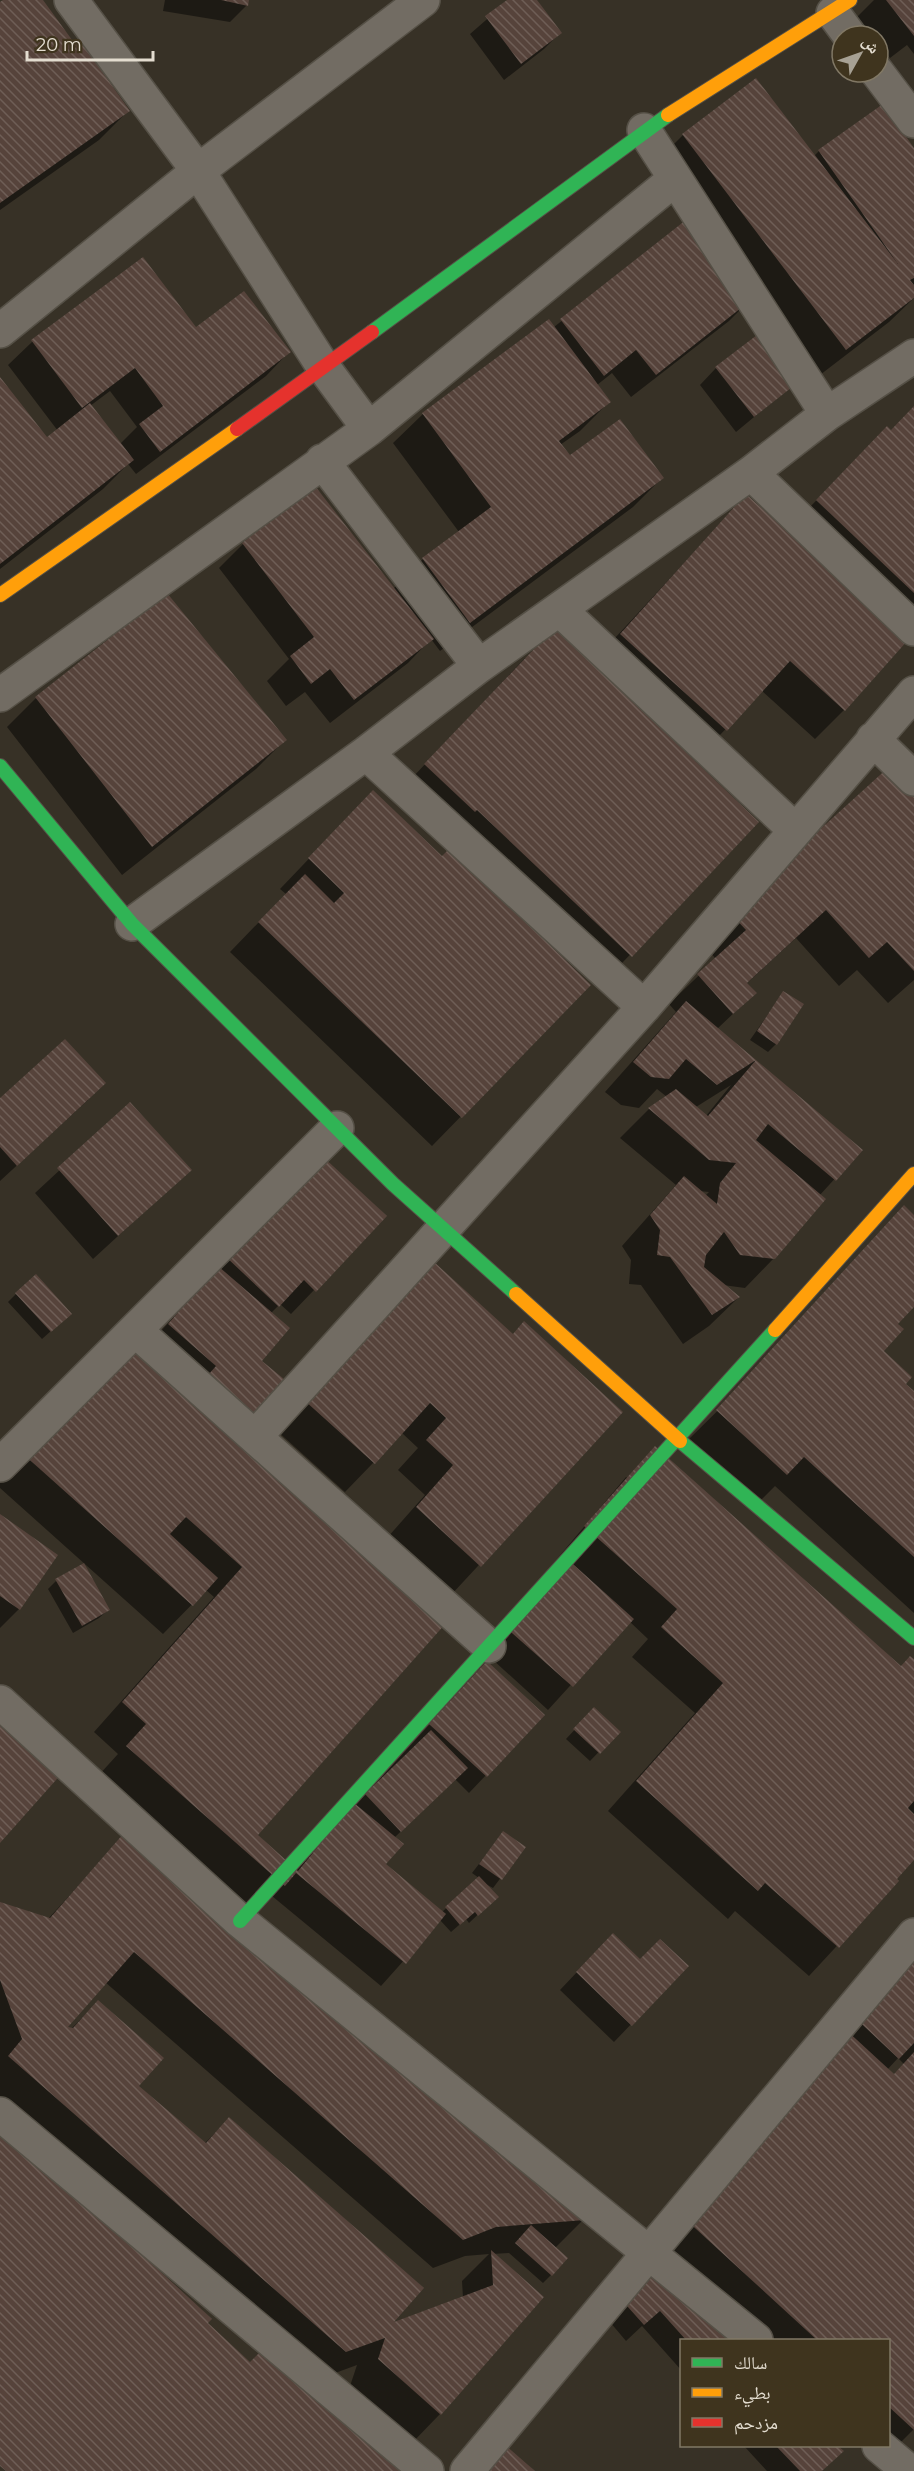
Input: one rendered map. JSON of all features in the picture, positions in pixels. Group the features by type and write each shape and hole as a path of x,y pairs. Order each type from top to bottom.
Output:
{"street":[{"path":"71,0 198,171 324,368 369,429"},
{"path":"0,331 198,171 423,0"},
{"path":"0,595 324,368 644,130 844,16"},
{"path":"887,84 914,121"},
{"path":"644,130 827,414"},
{"path":"0,695 322,460 369,429 675,179"},
{"path":"132,924 366,753 479,666 751,473 827,414 914,356"},
{"path":"322,460 479,666"},
{"path":"751,473 914,629"},
{"path":"560,610 794,829"},
{"path":"255,1437 644,1007 794,829 914,693"},
{"path":"873,739 914,779"},
{"path":"366,753 644,1007"},
{"path":"0,766 132,924 393,1184 678,1439 914,1638"},
{"path":"0,1465 337,1128"},
{"path":"240,1920 678,1439 914,1174"},
{"path":"135,1330 489,1646"},
{"path":"0,1702 240,1920 755,2339"},
{"path":"467,2471 914,1935"},
{"path":"0,2114 427,2471"},
{"path":"881,2447 909,2471"}],"building":[{"path":"3,0 43,0 75,44 80,40 130,111 0,203 0,2"},
{"path":"221,0 249,0 248,6"},
{"path":"507,0 537,0 562,33 521,64 485,16"},
{"path":"886,0 914,0 914,36"},
{"path":"756,78 898,264 818,150 883,104 914,148 914,278 910,280 914,285 914,298 846,350 682,134"},
{"path":"691,216 755,297 656,375 636,350 604,376 560,319"},
{"path":"143,257 196,327 244,291 291,352 160,452 139,424 163,406 135,368 82,408 31,340"},
{"path":"549,319 611,402 559,441 570,455 620,419 664,478 470,623 422,558 491,507 422,413"},
{"path":"757,335 796,384 754,417 715,367"},
{"path":"0,377 47,437 90,403 134,460 0,564"},
{"path":"914,406 914,593 816,500 887,426 891,430"},
{"path":"315,486 434,639 354,700 330,669 311,684 290,656 314,637 242,543"},
{"path":"746,494 908,640 845,711 790,661 727,731 620,634"},
{"path":"167,593 287,740 152,847 35,697"},
{"path":"555,627 759,822 632,957 477,810 475,812 424,764"},
{"path":"891,765 914,790 914,971 887,942 869,958 826,910 747,983 757,993 733,1014 697,974 746,930 729,912"},
{"path":"373,790 442,856 450,848 591,985 462,1118 258,922 305,874 334,903 344,893 308,858"},
{"path":"783,991 804,1004 777,1045 757,1031"},
{"path":"686,1001 863,1150 836,1181 768,1124 756,1140 826,1199 775,1259 740,1255 724,1232 706,1255 704,1267 740,1297 712,1315 670,1257 657,1255 660,1230 650,1215 684,1176 717,1204 720,1183 736,1163 709,1160 648,1108 676,1089 708,1116 756,1060 717,1085 686,1059 669,1079 651,1077 633,1062"},
{"path":"65,1039 106,1083 17,1166 0,1147 0,1098"},
{"path":"130,1102 192,1170 118,1236 57,1168"},
{"path":"320,1154 387,1216 316,1292 304,1280 279,1307 225,1256"},
{"path":"904,1205 914,1215 914,1307 898,1324 904,1329 884,1351 912,1377 906,1384 914,1391 914,1557 804,1457 787,1475 716,1410"},
{"path":"422,1251 513,1334 524,1321 623,1412 481,1567 416,1507 453,1465 426,1440 446,1418 430,1403 375,1464 294,1391"},
{"path":"218,1266 290,1328 262,1361 290,1384 246,1434 201,1383 216,1366 168,1324"},
{"path":"36,1274 72,1314 51,1332 15,1293"},
{"path":"124,1338 447,1622 258,1835 298,1871 354,1803 404,1844 386,1864 446,1914 406,1964 296,1873 285,1886 126,1746 146,1724 122,1702 242,1567 186,1517 170,1534 218,1578 193,1606 22,1453"},
{"path":"655,1446 901,1666 910,1656 914,1659 914,1801 908,1808 914,1814 914,1860 897,1879 899,1881 839,1948 765,1883 758,1891 636,1781 723,1683 661,1627 677,1609 584,1526"},
{"path":"0,1514 58,1555 20,1610 0,1596"},
{"path":"564,1556 634,1619 573,1687 503,1625"},
{"path":"84,1563 110,1610 82,1626 55,1579"},
{"path":"487,1661 545,1715 487,1777 429,1724"},
{"path":"594,1707 621,1732 600,1754 573,1729"},
{"path":"0,1714 64,1771 0,1843"},
{"path":"431,1730 468,1768 401,1832 365,1794"},
{"path":"131,1825 585,2220 496,2227 463,2240 134,1952 68,2027 73,2028 98,2000 164,2058 139,2086 206,2143 229,2117 424,2288 394,2322 493,2285 491,2250 544,2297 441,2415 378,2359 385,2338 346,2352 8,2056 22,2039 0,1980 0,1902 50,1918"},
{"path":"503,1831 526,1847 502,1880 479,1864"},
{"path":"479,1876 499,1897 478,1916 475,1912 460,1925 445,1907"},
{"path":"613,1933 640,1959 660,1939 689,1966 632,2026 576,1972"},
{"path":"914,1942 914,2043 899,2059 849,2012"},
{"path":"844,2028 894,2074 914,2052 914,2430 890,2408 890,2339 816,2339 683,2217"},
{"path":"0,2124 212,2319 208,2323 250,2362 266,2346 400,2471 6,2471 0,2466"},
{"path":"531,2225 568,2258 552,2276 515,2243"},
{"path":"661,2260 731,2339 685,2339 660,2311 644,2325 619,2297"},
{"path":"505,2445 535,2471 482,2471"},
{"path":"777,2447 839,2447 844,2451 822,2471 800,2471"}],"traffic: fast":[{"path":"372,332 668,115"},
{"path":"0,766 132,924 393,1184 516,1294"},
{"path":"240,1921 775,1330"},
{"path":"680,1441 914,1638"}],"traffic: slow":[{"path":"668,115 850,0"},
{"path":"0,595 237,429"},
{"path":"775,1330 914,1174"},
{"path":"516,1294 680,1441"}],"traffic: jam":[{"path":"237,429 372,332"}]}
